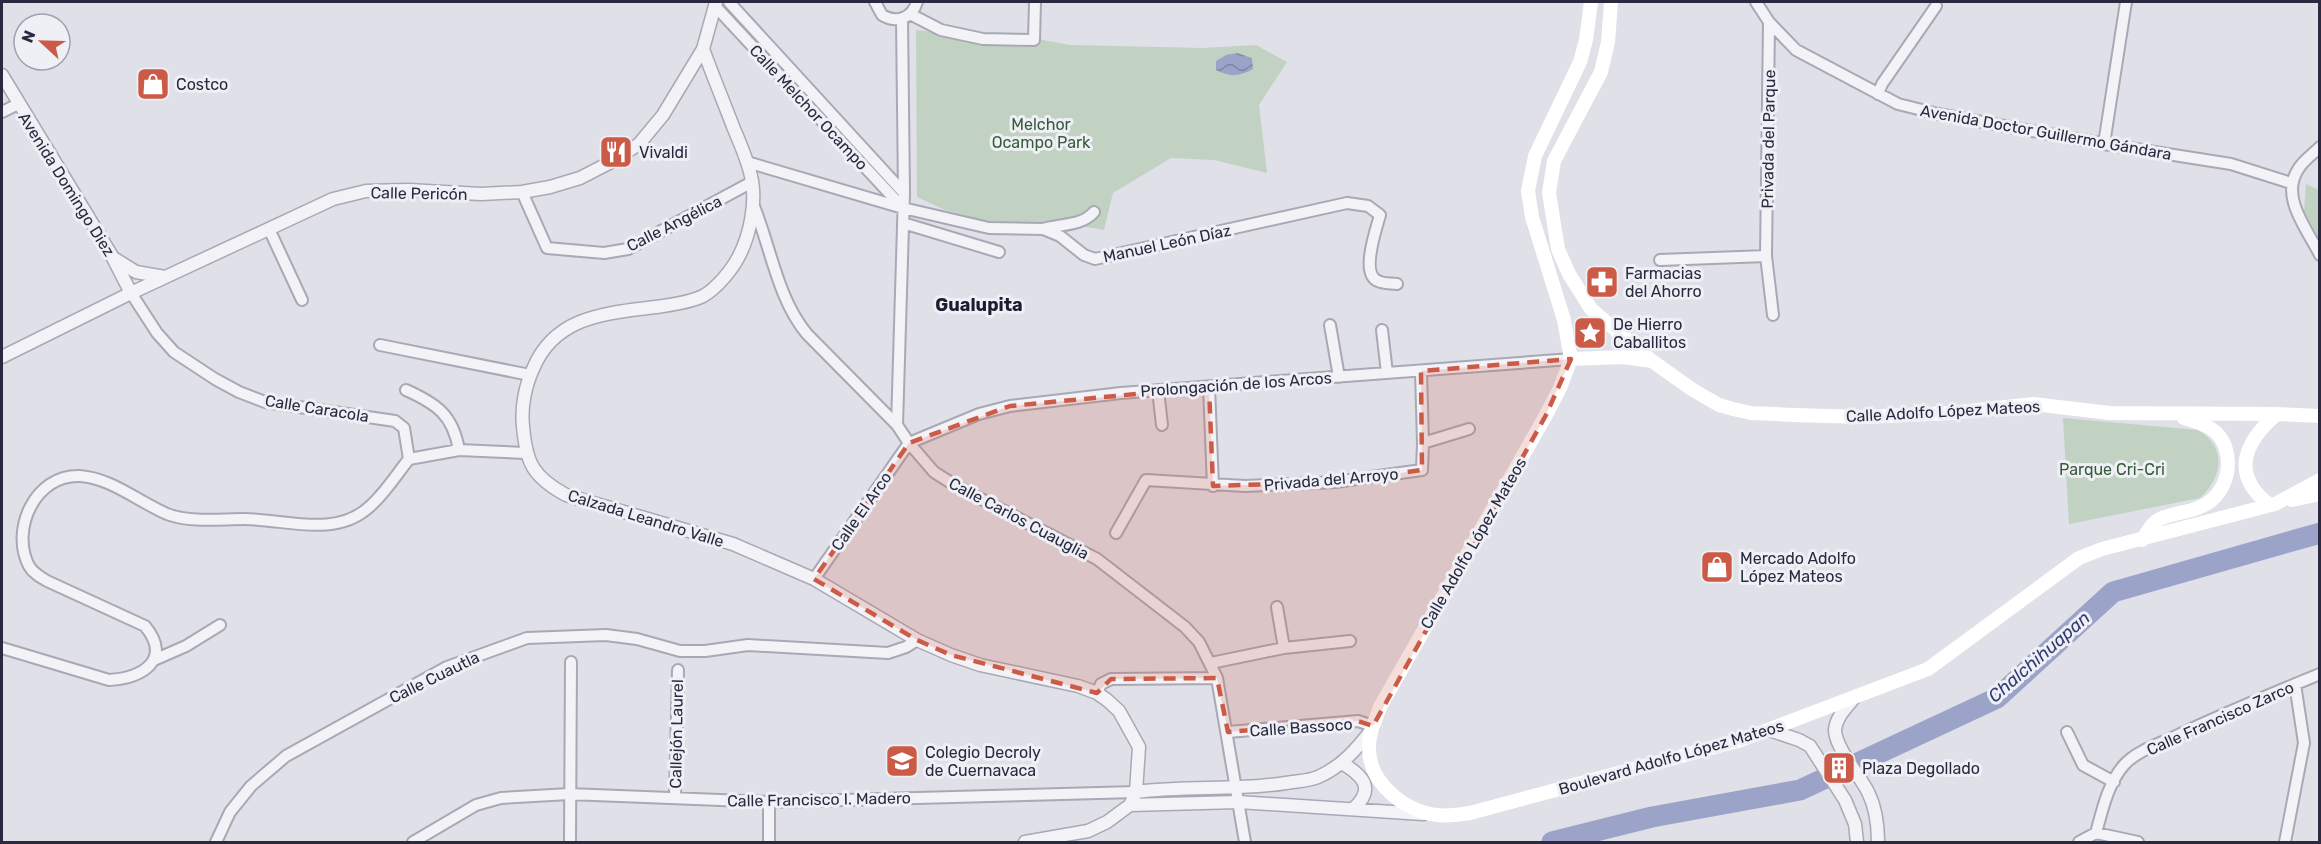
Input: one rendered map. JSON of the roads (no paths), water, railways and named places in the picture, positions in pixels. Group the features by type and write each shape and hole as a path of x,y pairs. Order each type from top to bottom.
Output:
{"main road":[{"path":"1571,358 1564,320 1532,217 1528,191 1536,156 1580,62 1591,2"},
{"name":"Calle Adolfo López Mateos","path":"1611,2 1608,42 1601,72 1554,161 1549,193 1558,249 1569,274 1592,309 1653,361 1693,390 1719,405 1751,413 1863,417 1951,413 2033,404 2110,413 2319,416"},
{"name":"Calle Adolfo López Mateos","path":"1434,814 1395,798 1376,774 1369,748 1373,726 1380,707 1546,415 1560,388 1571,358 1623,357 1653,361"},
{"path":"2142,540 2157,519 2201,507 2211,501 2224,484 2228,472 2225,445 2218,433 2208,425 2168,413"},
{"path":"2277,414 2255,435 2249,446 2246,473 2250,484 2258,496 2273,505 2319,494"},
{"path":"2273,505 2319,480"},
{"path":"2211,501 2241,513"},
{"name":"Boulevard Adolfo López Mateos","path":"1434,814 1453,816 1470,813 1741,740 1769,730 1928,669 2079,558 2102,549 2273,505"}],"street":[{"name":"Calle Melchor Ocampo","path":"729,2 904,193"},
{"path":"875,2 882,15 888,18 906,16 941,30 983,39 1034,40 1035,2"},
{"path":"897,425 904,193 906,16 917,2"},
{"name":"Avenida Doctor Guillermo Gándara","path":"1756,2 1769,22 1797,50 1898,104 1938,114 2103,144 2231,164 2291,183"},
{"path":"2103,144 2126,2"},
{"name":"Calle Melchor Ocampo","path":"715,4 903,208"},
{"path":"703,49 715,4"},
{"path":"1878,94 1882,84 1936,6"},
{"name":"Privada del Parque","path":"1769,22 1766,256 1773,315"},
{"name":"Calzada Leandro Valle","path":"703,49 747,162 752,182 753,204 739,257 725,276 704,296 682,303 597,315 581,320 564,330 549,344 538,357 530,375 522,413 525,453 536,472 549,486 566,495 732,544 814,579 917,640 980,665 1078,686 1097,693 1119,711 1139,747 1136,792"},
{"name":"Calle Pericón","path":"2,357 131,293 333,199 366,191 408,190 482,194 522,192 580,178 639,144 663,115 703,49"},
{"name":"Avenida Domingo Diez","path":"2,75 112,256 131,293"},
{"path":"2,112 18,104"},
{"path":"2319,147 2299,167 2291,183 2292,199 2319,255"},
{"name":"Calle Melchor Ocampo","path":"747,162 903,208"},
{"name":"Calle Angélica","path":"522,192 547,248 604,253 628,249 752,182"},
{"name":"Manuel León Díaz","path":"903,208 989,228 1043,229 1060,236 1084,255 1095,259 1347,203 1368,206 1380,215 1369,263 1370,274 1377,281 1397,284"},
{"name":"Calle Carlos Cuauglia","path":"753,204 762,225 785,300 794,318 897,425 934,472 956,486 1071,545 1115,572 1185,627 1199,642 1217,678 1228,732 1245,843"},
{"path":"1043,229 1077,223 1089,218 1094,212"},
{"path":"903,223 999,252"},
{"path":"269,229 302,300"},
{"path":"112,256 136,272 166,277"},
{"path":"1660,260 1766,256"},
{"name":"Calle Caracola","path":"131,293 157,333 174,352 215,379 265,402 395,421 404,428 410,459"},
{"path":"1330,325 1339,377"},
{"path":"1382,330 1387,374"},
{"path":"380,345 530,375"},
{"name":"Prolongación de los Arcos","path":"909,443 979,414 1010,406 1158,390 1571,358"},
{"name":"Privada del Arroyo","path":"1116,532 1146,480 1213,486 1335,482 1422,470 1422,371"},
{"path":"1209,387 1213,486"},
{"path":"406,390 430,401 445,413 459,450"},
{"path":"1158,390 1162,425"},
{"path":"1423,443 1469,429"},
{"name":"Calle El Arco","path":"814,579 909,443"},
{"path":"154,660 156,649 154,637 145,626 46,581 30,567 24,551 23,529 39,493 56,479 80,476 114,486 170,515 204,520 246,519 321,525 339,524 368,508 410,459 459,450 525,453"},
{"path":"1277,607 1284,648"},
{"path":"2,648 108,680 126,679 142,672 154,660 186,646 220,625"},
{"name":"Calle Cuautla","path":"216,843 230,812 251,786 286,756 447,667 527,638 606,635 638,639 680,651 705,651 748,645 888,652 906,647 917,640"},
{"path":"1211,663 1284,648 1350,641"},
{"path":"570,843 571,662"},
{"name":"Callejón Laurel","path":"675,798 678,670"},
{"name":"Calle Francisco Zarco","path":"2096,833 2114,782 2124,765 2141,752 2319,674"},
{"path":"1097,693 1101,684 1111,679 1217,678"},
{"path":"2285,843 2304,743 2295,684"},
{"path":"1854,698 1837,721 1836,739 1868,792 1878,824 1878,843"},
{"name":"Calle Bassoco","path":"1228,732 1358,721 1373,726"},
{"name":"Calle Adolfo López Mateos","path":"1237,788 1316,778 1342,762 1359,747 1373,726"},
{"path":"1769,730 1798,740 1815,753 1845,800 1855,824 1857,843"},
{"path":"2067,732 2083,765 2114,782"},
{"path":"1342,762 1361,775 1365,784 1365,794 1354,808"},
{"name":"Calle Francisco I. Madero","path":"413,843 476,805 501,798 569,794 769,802 1237,788"},
{"path":"1025,843 1088,831 1107,822 1130,805 1136,792"},
{"path":"769,802 770,843"},
{"path":"1130,805 1238,802"},
{"name":"Boulevard Adolfo López Mateos","path":"1238,802 1434,814"},
{"path":"2079,843 2096,833 2138,843"}],"water":[{"path":"1237,53 1252,58 1253,69 1234,75 1216,70 1216,61 1226,55"}],"waterway":[{"name":"Chalchihuapan","path":"1552,842 1652,817 1800,790 1997,698 2113,592 2320,533"}],"place":[{"name":"Costco","path":"153,84"},
{"name":"Vivaldi","path":"616,152"},
{"name":"Farmacias del Ahorro","path":"1602,282"},
{"name":"De Hierro Caballitos","path":"1590,333"},
{"name":"Mercado Adolfo López Mateos","path":"1717,567"},
{"name":"Colegio Decroly de Cuernavaca","path":"902,761"},
{"name":"Plaza Degollado","path":"1839,768"}],"district":[{"name":"Gualupita","path":"979,305"}],"park label":[{"name":"Melchor Ocampo Park","path":"1041,133"},
{"name":"Parque Cri-Cri","path":"2112,469"}]}
